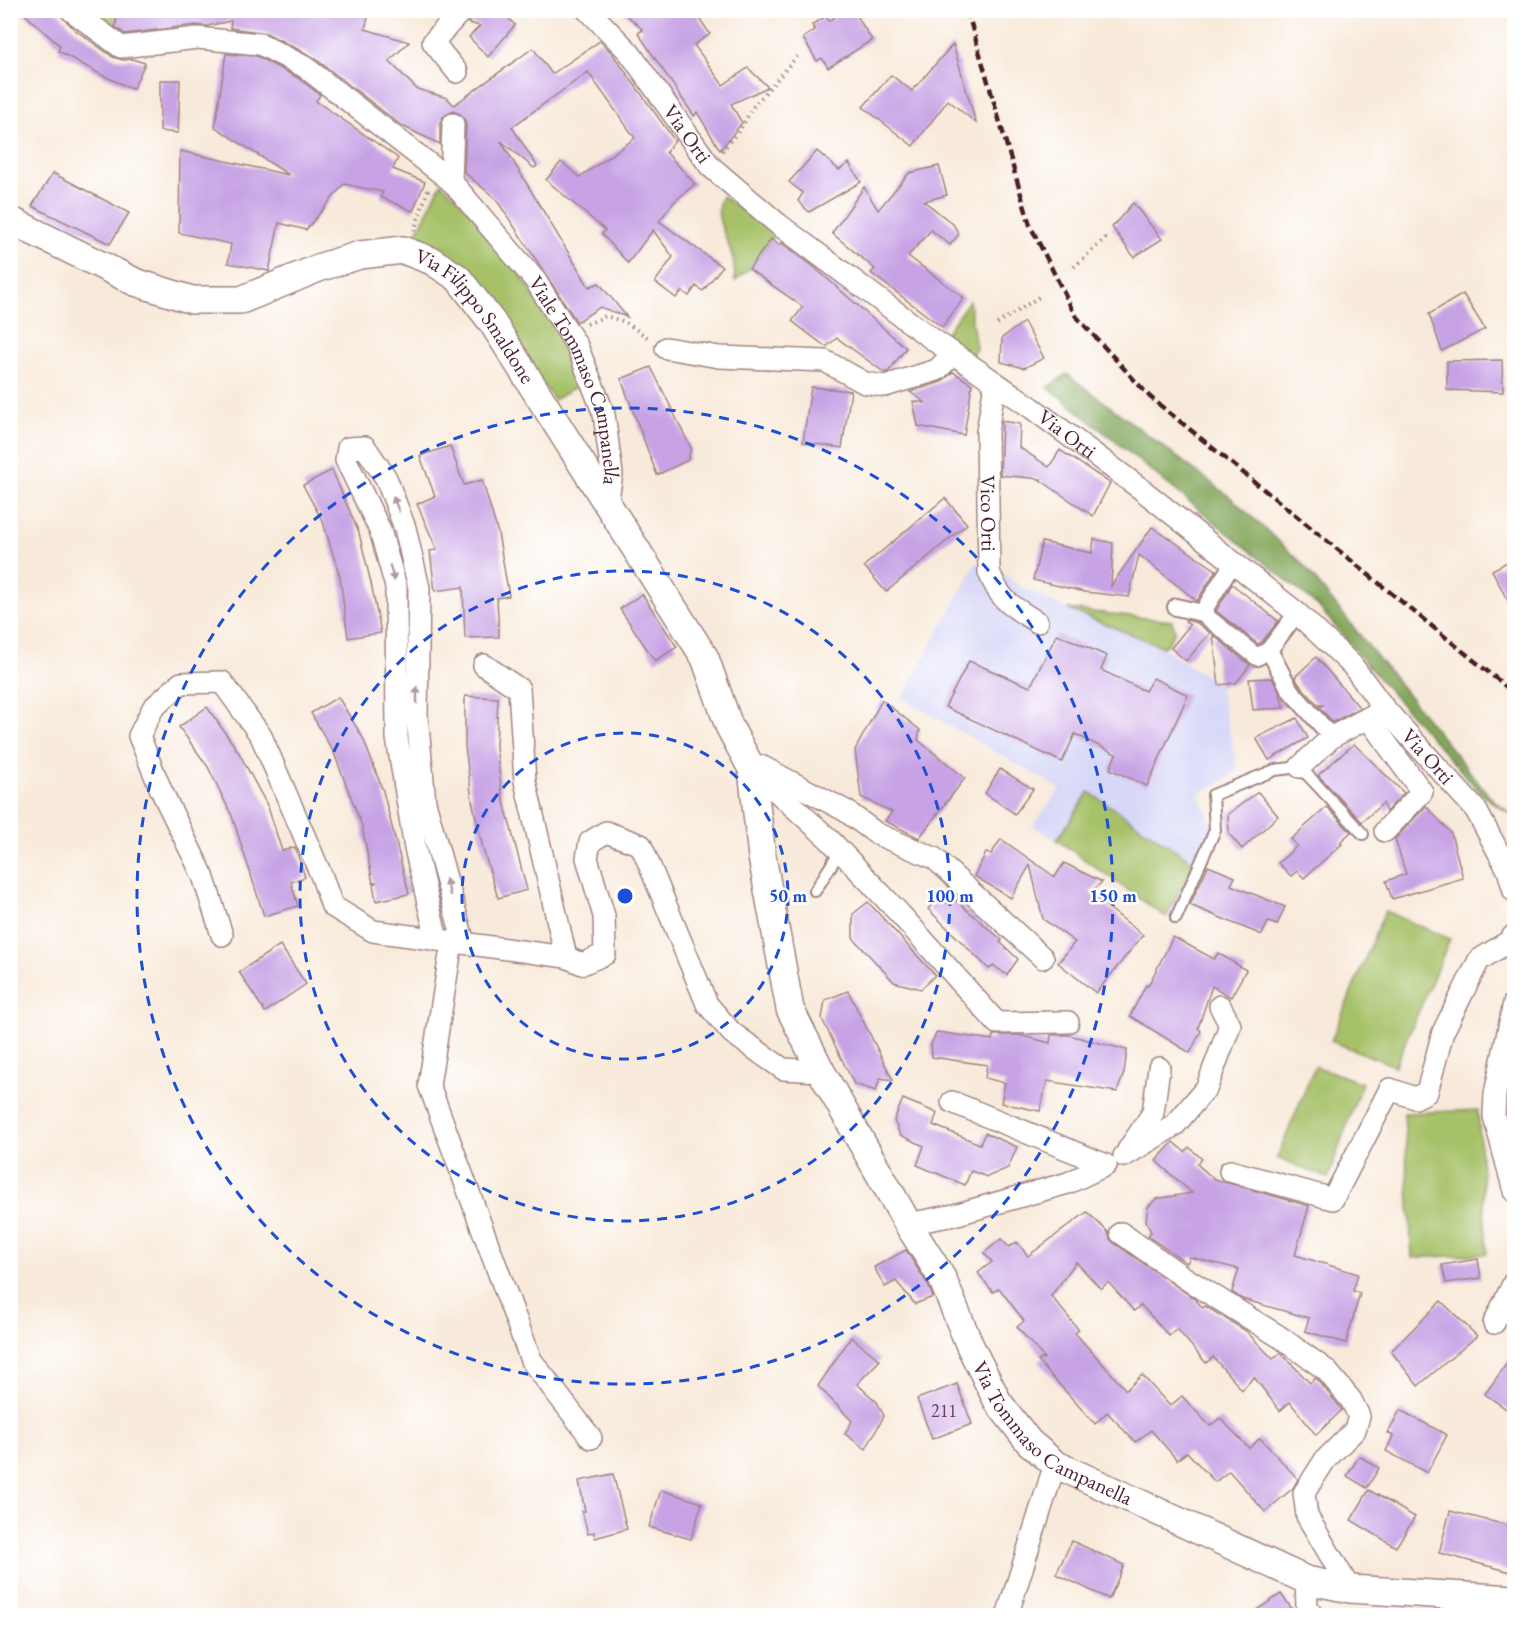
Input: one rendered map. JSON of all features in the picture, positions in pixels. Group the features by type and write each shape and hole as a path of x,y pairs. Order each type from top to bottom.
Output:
{"street":[{"name":"Viale Tommaso Campanella","path":"71,10 121,47 197,38 260,44 305,66 443,175 535,280 577,346 604,414 612,474 607,504 705,658 729,726 749,763 762,857 790,1009"},
{"path":"457,72 433,42 462,10"},
{"name":"Via Orti","path":"587,10 629,52 710,166 720,175 778,224 953,354 1032,408 1141,489 1297,614 1352,665 1376,713 1476,810 1511,866 1515,891"},
{"path":"443,175 453,124"},
{"name":"Via Filippo Smaldone","path":"10,220 135,282 192,300 241,300 321,267 360,255 403,250 432,261 458,278 492,322 607,504"},
{"path":"666,348 719,357 825,361 865,383 885,386 937,370 953,354"},
{"name":"Vico Orti","path":"995,384 987,432 989,572 997,592 1008,604 1037,622"},
{"path":"451,942 415,848 397,738 396,586 380,530 346,460 348,448 365,447 386,478 405,528 418,588 417,715 425,802 451,942 429,1085 531,1360 591,1438"},
{"path":"1202,613 1233,563"},
{"path":"1176,607 1202,613 1257,657 1269,650 1297,614"},
{"path":"1269,650 1290,690 1332,737"},
{"path":"484,665 519,689 525,781 567,957"},
{"path":"222,935 203,876 161,790 139,736 153,708 181,683 222,682 261,736 322,877 332,906 373,931 567,957 582,964 604,954 604,916 587,858 590,842 606,832 641,845 707,1004 732,1033 783,1069 821,1071"},
{"path":"1300,767 1332,737 1376,713 1422,792 1385,831"},
{"path":"749,763 840,851 900,914 997,1023 1068,1022"},
{"path":"749,763 846,811 877,834 934,858 1043,958"},
{"path":"1230,1171 1333,1199 1390,1089 1415,1098 1427,1092 1443,1032 1479,960 1515,935"},
{"path":"1515,1003 1495,1094 1494,1116 1515,1191"},
{"path":"908,1224 954,1215 1068,1183 1115,1161 1175,1125 1207,1087 1230,1025 1220,1006"},
{"name":"Via Tommaso Campanella","path":"790,1009 821,1071 908,1224 942,1278 970,1346 998,1402 1029,1442 1055,1464 1306,1580 1350,1589 1515,1599"},
{"path":"1115,1161 1153,1113 1159,1068"},
{"path":"952,1102 1115,1161"},
{"path":"1121,1233 1185,1278 1280,1337 1326,1370 1351,1400 1359,1416 1355,1430 1325,1460 1304,1493 1307,1516 1350,1589"},
{"path":"1494,1323 1515,1282"},
{"path":"1007,1616 1055,1464"},
{"path":"1306,1580 1307,1607 1313,1616"}],"lane":[{"path":"1176,918 1215,830 1213,795 1275,770 1300,767 1363,834"},
{"path":"815,891 840,851"}],"path":[{"path":"720,175 723,162 720,153 741,128 753,107 800,53"},
{"path":"407,252 443,175"},
{"path":"1074,267 1107,237"},
{"path":"997,324 1042,295"},
{"path":"569,333 606,316 625,322 640,334 666,348"}],"shaded area":[{"path":"976,563 995,566 1021,587 1067,609 1163,647 1219,685 1238,770 1198,794 1215,830 1176,918 1166,917 1057,840 1033,826 1060,789 902,698"}],"green space":[{"path":"71,11 139,11 136,16 118,12 114,35"},
{"path":"441,183 486,223 590,378 554,400 465,270 414,239"},
{"path":"722,196 775,234 749,269 735,281 732,255 720,224 718,210"},
{"path":"969,301 976,349 965,363 938,344"},
{"path":"1067,374 1229,496 1301,562 1490,797 1512,815 1483,796 1318,606 1048,387"},
{"path":"1067,609 1172,621 1175,631 1168,644 1163,647"},
{"path":"1089,792 1195,863 1166,917 1057,840"},
{"path":"1385,911 1450,939 1395,1066 1331,1041"},
{"path":"1315,1066 1362,1083 1328,1178 1277,1158"},
{"path":"1478,1110 1487,1254 1412,1258 1404,1113"}],"building":[{"path":"20,10 56,10 74,29 113,57 145,63 133,89 58,51 60,46"},
{"path":"139,10 370,10 365,29 409,42 389,61 417,89 447,98 454,105 533,48 552,74 600,41 612,53 675,141 666,152 695,184 674,202 659,221 722,267 703,291 696,286 689,296 682,291 676,298 655,282 673,257 653,230 628,263 602,234 605,230 546,180 561,162 580,177 635,138 588,72 512,127 537,166 534,168 501,141 589,287 599,283 627,317 600,307 577,322 496,199 464,172 466,124 460,114 453,111 443,117 440,124 440,144 402,126 313,57 266,33 230,28 231,21 207,26 195,25 125,34 115,27 118,11 136,16"},
{"path":"474,10 500,10 515,25 488,57 469,37 480,26 468,23"},
{"path":"621,10 694,10 710,34 694,45 723,85 748,68 768,87 731,104 742,123 720,150 697,112 694,116 638,33 643,30"},
{"path":"845,10 853,10 872,40 828,68 822,58 817,61 803,38 815,30 812,25 826,16 829,21"},
{"path":"953,44 976,123 948,100 913,146 863,107 891,75 912,91"},
{"path":"226,54 256,56 298,78 320,95 316,101 398,158 393,169 425,182 413,211 380,197 383,192 344,184 306,230 279,223 269,271 228,263 231,244 179,233 180,151 289,175 215,127"},
{"path":"160,80 180,80 178,133 160,131"},
{"path":"817,151 839,170 849,163 861,182 809,212 798,201 803,193 789,182"},
{"path":"939,166 947,195 924,201 953,224 959,234 950,245 931,230 908,256 964,298 942,327 871,273 875,269 832,233 864,187 878,210 909,173"},
{"path":"53,173 129,213 110,244 32,206"},
{"path":"1133,203 1162,239 1134,257 1112,227"},
{"path":"771,239 779,245 782,243 814,267 906,348 888,372 885,373 837,338 826,347 792,321 803,307 749,269"},
{"path":"1463,294 1485,329 1442,351 1429,314"},
{"path":"1024,322 1044,358 1024,368 1001,362 1002,338"},
{"path":"1502,360 1503,392 1447,390 1447,361"},
{"path":"651,367 691,448 688,460 657,475 621,379"},
{"path":"953,372 972,384 964,435 918,426 913,401 926,403 910,392 941,382"},
{"path":"811,387 851,391 842,448 803,442"},
{"path":"1002,421 1020,424 1019,447 1049,467 1060,450 1110,483 1093,516 1041,479 1000,475"},
{"path":"450,446 464,485 482,480 498,533 509,596 497,598 499,637 465,638 463,587 435,591 430,551 437,550 417,504 435,496 420,456"},
{"path":"332,470 359,533 381,633 348,638 340,577 323,522 303,485"},
{"path":"945,498 967,524 886,592 864,566"},
{"path":"1152,527 1216,570 1197,601 1139,555 1129,597 1085,592 1033,580 1042,542 1092,553 1094,539 1113,543 1111,586"},
{"path":"1515,558 1515,615 1492,570"},
{"path":"1232,584 1278,621 1258,644 1216,611"},
{"path":"642,594 677,647 655,661 620,609"},
{"path":"1186,620 1197,623 1210,633 1186,661 1171,648 1190,625 1185,622"},
{"path":"1057,634 1107,656 1101,670 1145,691 1153,678 1188,695 1147,786 1110,769 1116,754 1075,734 1062,762 945,707 969,661 1030,687"},
{"path":"1213,635 1250,665 1236,683 1219,685"},
{"path":"1316,657 1360,708 1333,722 1319,707 1324,705 1318,705 1299,684 1295,677"},
{"path":"1272,678 1284,708 1253,710 1249,679"},
{"path":"465,696 498,698 496,747 502,794 527,890 498,898 483,849 472,800 465,746"},
{"path":"338,697 363,738 383,791 409,894 376,901 373,884 377,882 373,883 362,826 334,753 311,713"},
{"path":"882,700 920,730 918,740 965,778 919,838 885,821 892,812 861,797 855,750"},
{"path":"207,707 238,751 268,807 282,851 295,847 305,877 291,882 298,906 264,916 232,816 208,767 179,727"},
{"path":"1297,718 1308,738 1269,760 1256,738"},
{"path":"1354,744 1404,793 1386,812 1383,803 1362,822 1318,775"},
{"path":"1000,769 1033,789 1015,814 985,793"},
{"path":"1258,792 1278,816 1242,849 1229,834 1228,814"},
{"path":"1426,806 1451,833 1463,878 1392,899 1386,881 1406,874 1395,839"},
{"path":"1327,807 1351,832 1340,842 1342,844 1304,878 1297,871 1291,876 1278,863 1297,846 1291,839"},
{"path":"1001,839 1055,877 1064,863 1102,882 1090,893 1143,935 1096,993 1058,963 1075,942 1043,919 1030,865 1011,898 974,876 986,853 991,854"},
{"path":"1208,866 1235,877 1231,885 1285,907 1277,925 1268,922 1262,935 1190,905"},
{"path":"939,897 947,903 954,899 1002,940 1000,942 1018,959 1007,975 994,966 989,969 928,909"},
{"path":"868,902 935,975 921,989 894,982 853,938 853,914"},
{"path":"1173,937 1214,959 1218,953 1246,970 1231,997 1212,986 1198,1028 1201,1031 1190,1053 1130,1016"},
{"path":"280,945 306,984 265,1012 239,972"},
{"path":"848,991 893,1080 880,1078 876,1091 854,1084 822,1019 825,1000"},
{"path":"937,1032 992,1040 993,1035 1019,1035 1050,1043 1051,1035 1069,1035 1127,1050 1124,1073 1117,1092 1047,1081 1040,1111 1001,1103 1005,1083 985,1078 987,1065 932,1057 931,1044"},
{"path":"903,1099 937,1113 933,1125 980,1144 985,1133 1017,1147 1008,1168 987,1177 971,1171 965,1185 917,1165 924,1146 900,1135 894,1120"},
{"path":"1173,1142 1185,1152 1189,1147 1202,1159 1197,1164 1214,1179 1309,1206 1295,1255 1358,1274 1353,1291 1360,1293 1346,1343 1305,1331 1309,1318 1242,1299 1232,1292 1239,1269 1190,1257 1187,1263 1148,1236 1151,1232 1146,1221 1148,1207 1156,1199 1192,1193 1156,1161"},
{"path":"1087,1212 1108,1232 1114,1243 1195,1299 1203,1308 1205,1306 1246,1331 1273,1359 1281,1353 1310,1383 1315,1378 1317,1379 1342,1410 1316,1435 1290,1402 1280,1411 1254,1377 1242,1390 1213,1357 1206,1363 1177,1329 1169,1336 1141,1305 1134,1311 1108,1282 1101,1289 1076,1262 1051,1296 1079,1330 1075,1333 1126,1390 1142,1375 1170,1406 1182,1396 1210,1426 1220,1418 1249,1448 1260,1438 1298,1479 1293,1488 1265,1512 1229,1471 1215,1482 1187,1452 1177,1460 1151,1430 1135,1442 1107,1412 1095,1424 1038,1361 1044,1358 1017,1327 1024,1321 999,1288 993,1292 978,1273 992,1262 984,1253 1001,1239 1009,1247 1017,1242 1028,1256"},
{"path":"906,1250 933,1297 915,1304 896,1281 885,1287 874,1267"},
{"path":"1478,1259 1481,1278 1446,1283 1442,1265"},
{"path":"1441,1301 1477,1336 1418,1386 1391,1351"},
{"path":"851,1337 880,1360 857,1384 877,1402 884,1416 866,1449 845,1434 852,1421 818,1386"},
{"path":"1515,1352 1515,1415 1485,1394"},
{"path":"957,1384 972,1424 932,1439 917,1399"},
{"path":"1400,1410 1447,1435 1427,1473 1386,1451 1393,1436 1388,1433"},
{"path":"1359,1456 1379,1468 1367,1488 1347,1476"},
{"path":"613,1474 627,1529 595,1538 594,1532 588,1534 582,1511 585,1511 579,1481"},
{"path":"661,1490 702,1503 691,1539 649,1527"},
{"path":"1369,1490 1415,1517 1396,1547 1351,1520"},
{"path":"1450,1511 1515,1527 1515,1558 1511,1572 1439,1553"},
{"path":"1072,1541 1124,1565 1109,1599 1056,1574"},
{"path":"1281,1594 1297,1616 1247,1616"}],"railway":[{"path":"967,10 1030,225 1075,315 1150,397 1514,693"}]}
